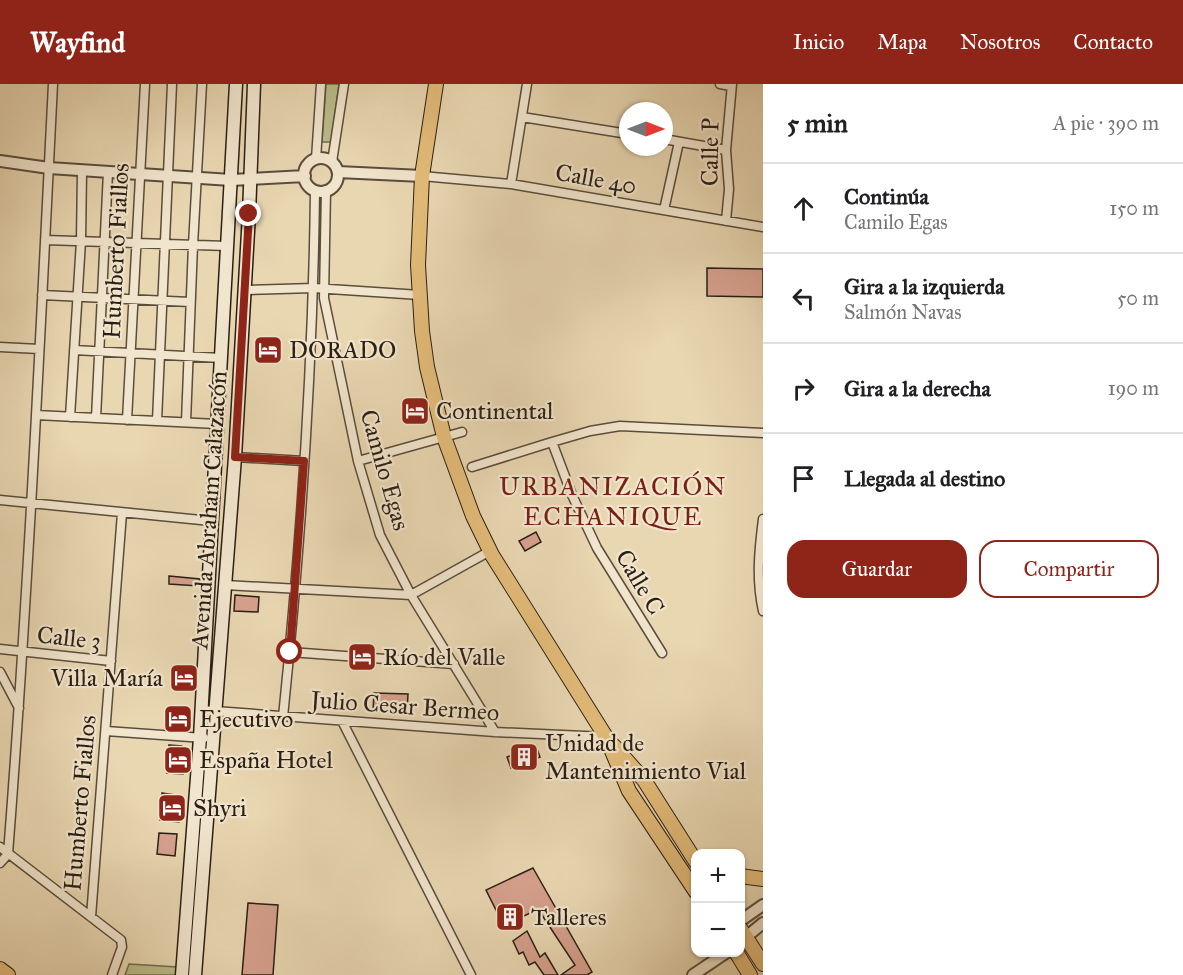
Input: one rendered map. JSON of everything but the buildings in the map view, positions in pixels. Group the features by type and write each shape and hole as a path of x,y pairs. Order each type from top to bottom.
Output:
{"main road":[{"name":"Avenida Abraham Calazacón","path":"182,975 200,738 236,84"},
{"name":"Avenida Abraham Calazacón","path":"195,975 235,457 255,84"},
{"path":"436,84 422,176 418,265 427,367 444,437 469,506 490,551 606,737 629,791 691,884"},
{"path":"606,737 644,780 691,855"},
{"path":"745,877 763,879"},
{"path":"745,940 763,964"},
{"path":"739,957 750,975"},
{"path":"0,969 8,975"}],"street":[{"path":"0,863 8,854 23,652 53,84"},
{"name":"Humberto Fiallos","path":"127,420 145,84"},
{"path":"157,421 172,84"},
{"path":"186,423 202,84"},
{"path":"316,159 321,84"},
{"path":"332,162 344,84"},
{"path":"511,184 527,84"},
{"path":"720,84 732,85"},
{"name":"Calle P","path":"726,221 729,189 726,150 732,85"},
{"path":"522,117 619,133"},
{"path":"673,141 726,150"},
{"path":"664,210 679,142"},
{"path":"325,158 332,162 338,172 334,186 320,190 308,184 305,176 308,165 316,159 325,158"},
{"path":"0,161 82,171 231,180 305,176"},
{"path":"70,417 81,241 82,171"},
{"path":"96,418 108,172"},
{"path":"338,172 422,176"},
{"name":"Calle 40","path":"422,176 511,184 763,227"},
{"path":"283,717 304,461 320,190"},
{"name":"Camilo Egas","path":"320,190 324,289 358,461 380,535 411,595 495,732"},
{"path":"45,240 227,246"},
{"path":"245,290 314,288 420,295"},
{"path":"42,295 190,302"},
{"path":"0,347 39,349"},
{"path":"74,350 221,357"},
{"path":"36,415 217,424"},
{"path":"472,467 590,431 620,426 763,433"},
{"path":"358,461 462,432"},
{"name":"Calle C","path":"552,442 572,495 597,548 662,652"},
{"path":"235,457 304,461"},
{"path":"0,500 211,521"},
{"name":"Humberto Fiallos","path":"91,916 122,513"},
{"path":"763,519 757,563 758,589 763,611"},
{"path":"225,585 411,595 490,551"},
{"name":"Calle 3","path":"0,649 111,662"},
{"path":"290,652 454,664"},
{"path":"0,672 19,709"},
{"name":"Julio Cesar Bermeo","path":"201,710 495,732 606,737"},
{"path":"342,721 471,975"},
{"path":"106,731 213,739"},
{"path":"0,848 121,940 122,947 112,975"},
{"path":"745,918 763,905"},
{"path":"745,934 763,924"},
{"path":"693,975 720,957"}],"green space":[{"path":"326,84 339,84 331,142 322,142"},
{"path":"129,964 178,967 177,975 125,975"}],"place":[{"name":"DORADO","path":"268,350"},
{"name":"Continental","path":"415,411"},
{"name":"Río del Valle","path":"362,657"},
{"name":"Villa María","path":"184,678"},
{"name":"Ejecutivo","path":"178,719"},
{"name":"Unidad de Mantenimiento Vial","path":"524,757"},
{"name":"España Hotel","path":"178,760"},
{"name":"Shyri","path":"172,808"},
{"name":"Talleres","path":"510,917"}],"district":[{"name":"URBANIZACIÓN ECHANIQUE","path":"613,501"}],"route":[{"path":"249,214 235,457 304,461 290,652"}]}
